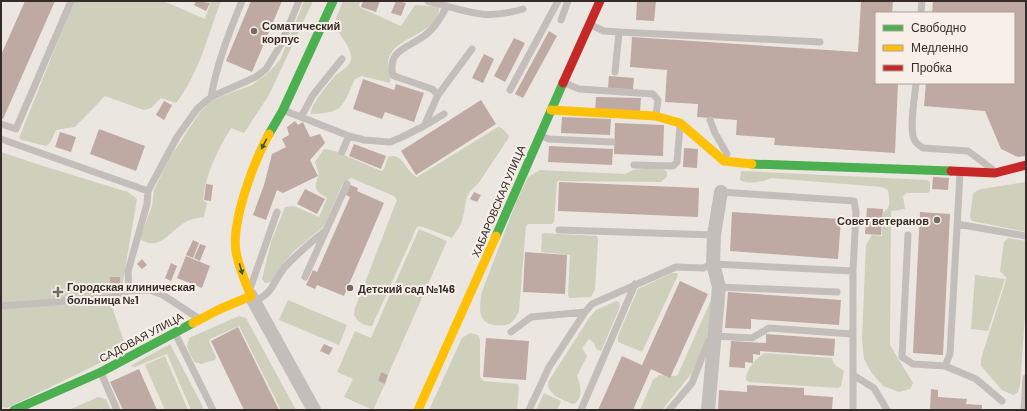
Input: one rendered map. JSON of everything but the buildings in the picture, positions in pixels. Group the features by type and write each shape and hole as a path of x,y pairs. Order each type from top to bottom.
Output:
{"street":[{"path":"314,410 251,296 236,251 243,198 256,162 263,145 283,110 333,1"},
{"name":"ХАБАРОВСКАЯ УЛИЦА","path":"418,410 539,135 600,1"},
{"path":"551,110 655,116 680,123 724,161 732,163 995,173 1026,166"},
{"path":"708,410 719,287 713,264 714,235 721,192"},
{"name":"САДОВАЯ УЛИЦА","path":"14,410 101,372 202,319 251,296"}],"lane":[{"path":"1,124 16,129 71,1"},
{"path":"211,97 215,74 224,46 242,1"},
{"path":"129,291 128,271 146,204 148,191 177,137 197,109 211,97 256,78 266,69 281,44 299,1"},
{"path":"428,1 486,16 507,14 523,9"},
{"path":"510,90 558,1"},
{"path":"560,20 568,1"},
{"path":"921,12 922,1"},
{"path":"438,95 432,89 393,75 391,65 392,58 399,51 425,35 435,26 447,6"},
{"path":"589,24 604,31 820,42"},
{"path":"615,72 619,32"},
{"path":"424,126 438,95 472,49"},
{"path":"301,117 314,95 342,58"},
{"path":"564,82 578,89 652,94 658,100 655,116"},
{"path":"916,84 913,130 914,139 917,144 923,148 968,151 995,173"},
{"path":"283,110 349,136 364,140 390,142 424,126 444,114"},
{"path":"710,120 715,133 732,163"},
{"path":"634,165 673,166 677,162 680,123"},
{"path":"539,135 549,139 612,142"},
{"path":"342,152 349,136"},
{"path":"1,140 148,191"},
{"path":"945,366 950,354 960,171"},
{"path":"306,277 347,184"},
{"path":"721,192 854,201 856,212 852,334 853,410"},
{"path":"277,212 251,296 269,294 283,270 301,250 325,231"},
{"path":"957,224 1026,236"},
{"path":"559,230 714,235"},
{"path":"908,235 902,357 913,364 945,366 976,379 1002,401"},
{"path":"529,410 549,367 585,312 592,304 636,284 676,267 703,268 713,264 853,271"},
{"path":"581,410 636,284"},
{"path":"719,287 837,292"},
{"path":"1,306 109,298 129,291 150,290 168,298 197,318 202,319"},
{"path":"511,332 531,317 585,312"},
{"path":"669,410 692,383 708,342 714,336 752,338 769,328 852,334"},
{"path":"175,333 213,410"},
{"path":"101,372 117,410"},
{"path":"853,375 874,388 886,410"},
{"path":"1024,410 1026,378"}],"green space":[{"path":"74,1 163,1 205,19 211,1 221,1 197,67 184,92 176,103 161,98 151,108 144,110 105,96 75,127 56,130 50,143 46,146 22,140 19,138"},
{"path":"304,1 313,1 269,95 244,133 231,128 221,145 209,171 204,190 203,200 207,203 204,217 186,222 158,242 147,243 141,240 140,238 152,206 154,190 169,159 200,112 213,100 252,85 268,73 280,60"},
{"path":"343,1 361,1 359,5 361,8 401,26 415,5 435,6 439,8 439,11 436,19 431,25 401,43 390,55 388,65 390,83 362,76 355,79 344,102 336,110 311,114 316,100 336,75 347,66 351,60 350,50 334,23"},
{"path":"498,127 502,128 509,136 508,139 478,184 469,192 462,221 452,238 420,226 417,227 372,326 357,320 354,315 355,308 397,200 394,196 351,178 343,183 324,226 293,252 279,269 272,282 265,283 262,279 271,242 285,207 294,206 319,217 327,198 319,193 316,188 319,174 315,162 324,149 335,151 381,171 384,169 388,157 397,157 413,175 417,177"},
{"name":"Городская клиническая больница №1","path":"1,152 128,192 137,199 122,287 109,298 127,350 7,408 1,407"},
{"path":"647,168 663,169 667,172 667,177 661,182 557,181 554,222 552,224 528,224 526,226 519,311 515,319 510,324 499,326 488,323 484,320 481,316 480,310 481,294 517,200 528,177 540,170 625,174 633,170"},
{"path":"741,171 927,180 930,182 930,191 928,193 906,193 903,196 905,209 891,211 890,345 913,383 910,389 899,392 883,386 871,372 864,359 862,339 866,245 872,235 882,236 883,212 886,211 889,206 888,190 882,187 771,178 760,182 751,183 740,180"},
{"path":"1026,182 1026,232 972,221 970,217 973,193 981,189"},
{"path":"419,229 447,241 388,375 381,372 378,381 385,384 373,410 344,397 353,379 337,372 355,331 371,338"},
{"path":"542,234 597,236 595,289 591,297 569,298 570,255 541,252"},
{"path":"1008,238 1026,241 1026,304 1020,385 1018,392 1013,395 1002,390 981,366 981,359 1006,280 1006,277 1000,271 1004,242"},
{"path":"672,273 677,273 678,275 642,352 618,342 618,336 638,289"},
{"path":"975,275 1005,279 988,331 971,329"},
{"path":"712,298 709,333 692,373 662,410 640,410 653,380 659,375 676,376 678,374"},
{"path":"288,300 347,325 339,345 279,320"},
{"path":"616,301 619,302 620,307 601,351 596,349 594,343 589,339 582,348 587,356 577,376 581,390 580,396 576,403 572,404 556,396 550,390 548,382 589,318 596,310"},
{"path":"239,316 246,318 296,410 281,410 239,326 210,339 209,342 216,357 215,360 201,364 194,362 187,347 189,338"},
{"path":"470,333 478,335 480,340 480,377 484,381 518,384 517,410 429,410 462,338"},
{"path":"170,344 204,410 191,410 167,354 135,367 130,366"},
{"path":"765,353 832,358 834,364 844,371 841,386 838,388 749,382 746,380 746,376 750,368 758,358"},
{"path":"165,356 188,410 165,410 145,365"},
{"path":"544,393 561,401 557,410 536,410"},
{"path":"98,397 106,399 111,410 103,410 101,408 96,410 69,410"}],"traffic: fast":[{"path":"269,134 283,110 333,1"},
{"path":"496,236 563,83"},
{"path":"752,164 951,171"},
{"path":"14,410 101,372 193,323"}],"traffic: slow":[{"path":"551,110 655,116 680,123 724,161 752,164"},
{"path":"193,323 220,309 251,296 242,274 236,252 235,239 240,209 245,192 269,134"},
{"path":"418,410 496,236"}],"traffic: jam":[{"path":"563,83 600,1"},
{"path":"951,171 995,173 1026,165"}],"place":[{"name":"Соматический корпус","path":"254,31"},
{"name":"Совет ветеранов","path":"937,220"},
{"name":"Детский сад №146","path":"350,288"},
{"name":"Городская клиническая больница №1","path":"58,292"}]}
